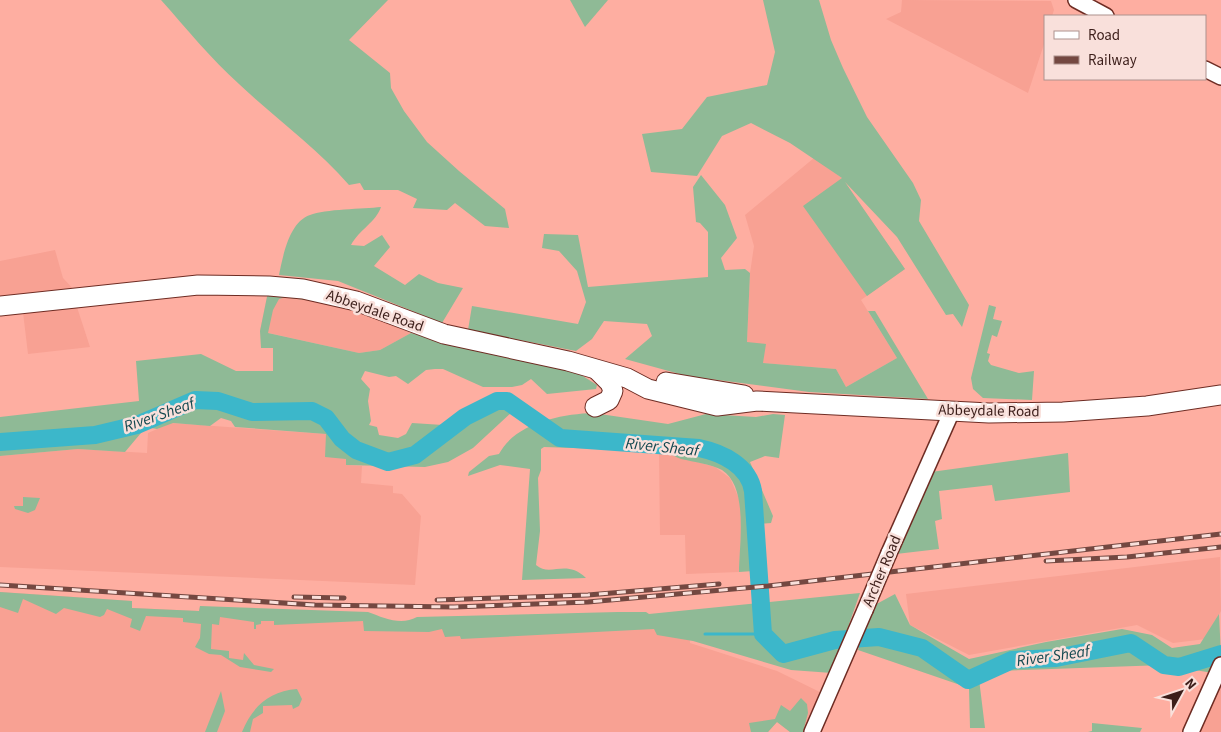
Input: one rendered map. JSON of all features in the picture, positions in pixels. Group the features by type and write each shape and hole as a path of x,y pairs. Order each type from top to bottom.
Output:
{"main road":[{"name":"Abbeydale Road","path":"0,306 198,285 288,287 337,295 444,334 674,388 717,406 750,398"},
{"path":"594,407 609,400 613,391 610,383 597,369"},
{"name":"Abbeydale Road","path":"674,388 673,376 730,387 750,398"},
{"name":"Abbeydale Road","path":"627,378 648,389 705,389 750,398 989,413 1086,411 1147,406 1221,394"}],"street":[{"path":"1076,0 1104,15"},
{"path":"1206,70 1221,78"},
{"name":"Archer Road","path":"812,732 952,411"},
{"path":"1191,732 1219,670"}],"shaded area":[{"path":"902,0 1051,1 1054,10 1052,15 1044,15 1044,44 1028,93 886,19 901,12"},
{"path":"814,158 842,178 905,269 861,300 897,358 846,387 836,369 763,363 747,342 750,273 754,246 745,215"},
{"path":"55,250 63,278 75,291 74,298 90,347 28,354 22,304 0,306 0,261"},
{"path":"268,292 353,308 411,333 380,350 359,353 260,331"},
{"path":"171,423 326,434 346,459 346,465 362,466 361,483 393,486 393,493 402,494 421,516 415,585 0,567 0,456 78,449 147,453 148,433"},
{"path":"659,451 715,467 730,478 740,501 742,512 739,572 686,574 685,535 660,535"},
{"path":"1220,557 1221,611 1206,639 1173,643 1137,625 969,655 910,625 906,594"},
{"path":"0,592 132,601 132,608 199,611 200,606 321,619 689,629 690,643 777,671 828,696 812,732 790,732 777,722 768,732 0,732"},
{"path":"1221,665 1221,732 1196,732"}],"green space":[{"path":"161,0 388,0 349,40 390,73 391,88 404,111 427,142 505,209 509,228 485,226 455,203 447,210 413,208 417,199 398,190 364,190 360,183 349,185 309,145 229,74"},
{"path":"570,0 608,0 585,27"},
{"path":"763,0 819,0 831,40 867,117 913,183 921,200 919,221 969,305 962,327 953,314 946,315 897,237 845,182 905,269 867,296 803,206 842,178 790,143 751,123 722,136 697,176 651,172 642,134 682,129 707,97 767,85 775,52"},
{"path":"701,175 725,205 737,238 721,258 725,270 745,269 750,273 747,342 766,344 763,363 836,369 846,387 897,358 868,311 875,311 928,399 809,392 687,376 625,359 652,336 647,324 604,321 592,339 576,351 468,330 472,306 578,324 586,302 577,271 559,251 542,248 544,234 578,235 588,287 708,277 708,232 700,223 696,222 693,187"},
{"path":"381,207 379,212 351,245 364,246 382,235 390,247 374,266 405,285 419,274 438,283 463,288 442,323 338,281 279,275 288,240 303,219 317,213"},
{"path":"268,292 311,298 304,300 279,299 273,310 268,333 359,353 380,350 411,333 447,343 575,371 597,385 596,389 547,394 531,379 522,385 512,387 483,387 443,369 426,370 408,384 396,376 389,377 365,371 361,379 370,389 368,401 371,421 369,425 377,427 379,435 398,438 406,434 412,423 443,425 467,419 498,404 512,412 473,448 448,462 425,467 346,465 346,459 325,457 326,434 235,427 231,421 221,418 210,426 173,423 157,429 146,427 125,452 78,449 0,456 0,417 139,401 136,361 201,354 236,371 273,371 273,348 261,348 260,331"},
{"path":"989,305 996,307 993,319 1002,321 997,337 992,335 987,353 990,354 988,361 991,365 1019,373 1034,371 1032,400 983,398 973,389 971,378"},
{"path":"593,413 668,424 706,414 756,417 773,414 785,415 779,458 765,456 750,462 773,516 771,523 748,525 755,555 765,562 766,570 739,572 741,517 739,503 736,489 730,478 722,470 681,459 664,451 544,447 541,449 541,470 538,478 540,531 536,565 547,570 571,569 586,578 522,580 530,469 500,465 468,476 469,472 489,456 499,454 506,443 516,435 540,422 567,415"},
{"path":"1068,453 1070,492 995,501 992,485 939,491 942,519 935,521 939,549 896,554 931,472"},
{"path":"23,497 40,498 35,510 28,513 15,509 14,506 23,506"},
{"path":"0,592 132,601 132,608 199,611 200,606 368,612 386,619 399,621 411,620 417,617 618,612 646,612 649,614 860,593 832,673 791,670 693,641 657,635 654,629 461,639 460,636 445,637 442,629 429,632 364,631 363,621 274,625 274,621 261,621 261,624 256,625 256,629 254,629 254,622 220,617 219,625 212,624 211,649 229,651 229,658 243,660 244,653 254,665 274,669 271,672 240,667 221,655 209,654 195,647 200,638 201,624 183,622 183,618 146,616 140,631 130,627 132,619 107,609 104,615 100,617 64,608 56,614 23,599 18,613 0,607"},
{"path":"895,594 910,625 969,659 1046,642 1122,629 1152,635 1172,648 1200,644 1219,614 1221,656 1213,673 1164,665 996,671 979,679 985,728 970,728 969,688 858,650 871,607"},
{"path":"297,689 302,699 299,706 293,709 292,705 263,706 263,713 253,719 250,732 242,732 251,715 263,702 278,693"},
{"path":"221,691 225,711 217,732 205,732"},
{"path":"801,698 807,704 808,713 803,732 790,732 777,722 768,732 751,732 749,723 775,719 781,705 790,711"},
{"path":"1092,723 1142,728 1140,732 1088,732 1092,731"}],"waterway":[{"name":"River Sheaf","path":"0,442 95,435 137,425 195,400 218,401 252,412 312,411 326,418 342,439 356,450 388,462 415,455 465,417 497,401 507,401 560,438 699,448 717,453 734,462 746,474 751,482 753,491 763,634 783,654 835,640 879,637 922,648 968,680 1012,660 1056,658 1131,643 1164,665 1179,667 1221,654"},
{"path":"705,634 763,634"}],"railway":[{"path":"0,585 315,605 454,607 588,602 768,586 1221,534"},
{"path":"1046,561 1127,557 1221,547"},
{"path":"437,600 588,595 719,584"},
{"path":"294,597 344,598"}]}
